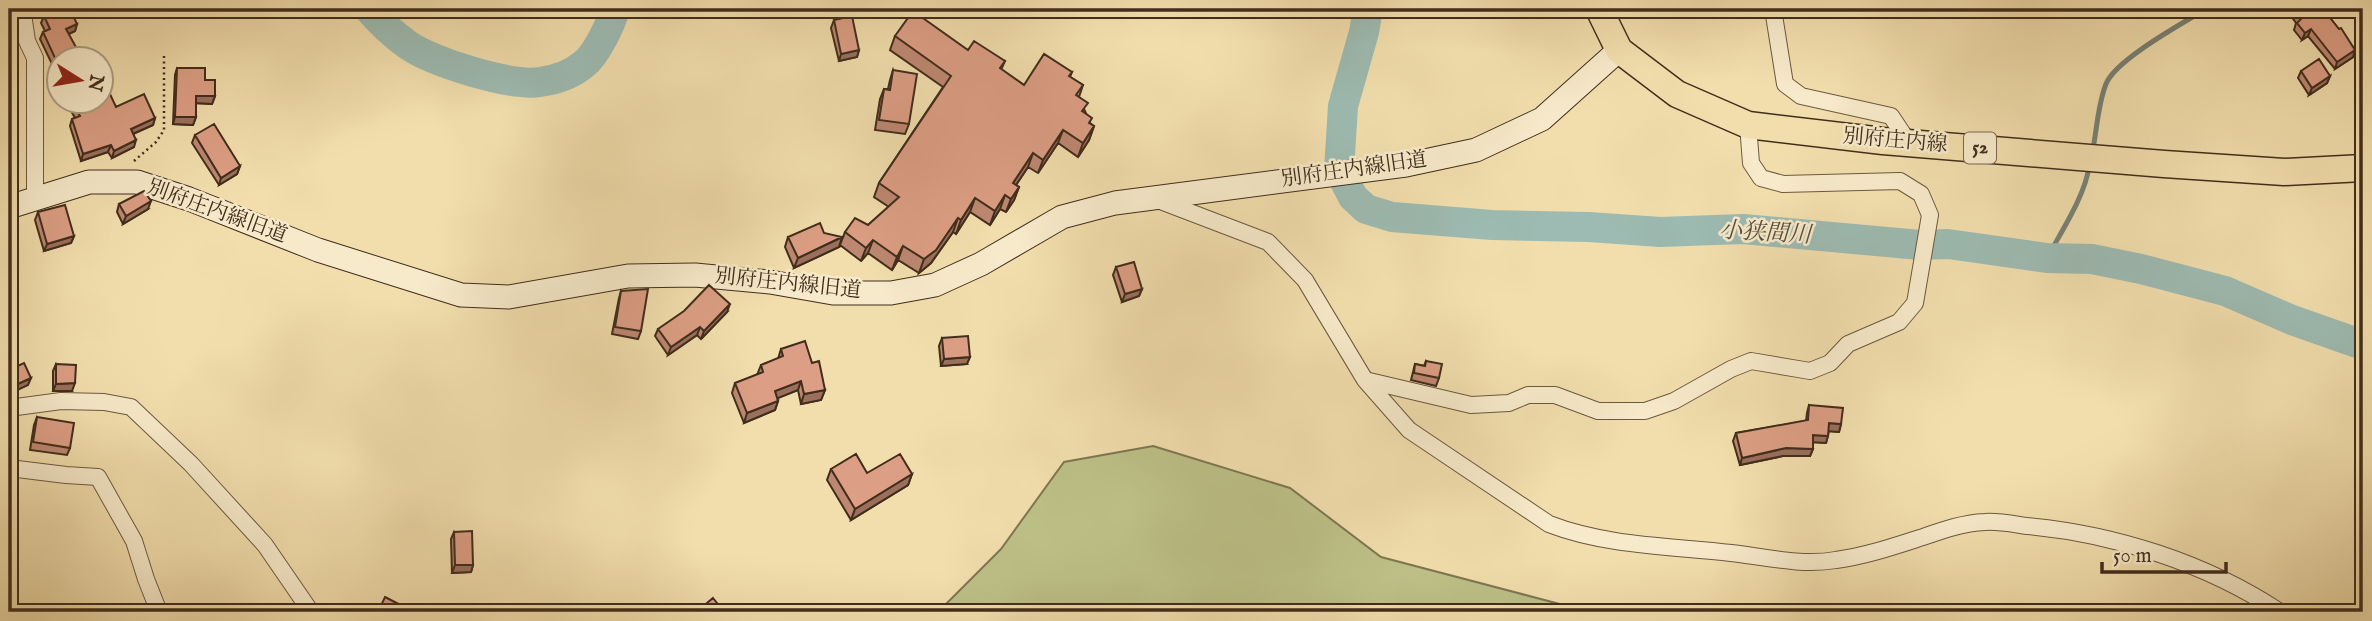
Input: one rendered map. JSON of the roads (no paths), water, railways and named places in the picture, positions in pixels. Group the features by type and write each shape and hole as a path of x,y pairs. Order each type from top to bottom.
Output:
{"main road":[{"name":"別府庄内線","path":"1599,9 1619,50 1677,94 1748,125 1909,143 2284,172 2363,167"}],"street":[{"path":"17,9 23,14 27,41 35,58 35,198"},
{"path":"1773,9 1785,83 1801,96 1891,116 1909,143"},
{"name":"別府庄内線旧道","path":"9,206 89,182 137,183 189,198 318,250 461,295 509,297 628,276 695,275 770,282 833,293 891,293 935,285 981,264 1062,217 1115,203 1406,165 1476,150 1542,119 1619,50"},
{"path":"1365,380 1471,405 1509,403 1528,395 1555,396 1598,411 1645,411 1674,401 1731,369 1751,361 1810,371 1830,363 1848,344 1899,322 1915,303 1930,215 1922,194 1900,181 1783,184 1761,178 1751,163 1748,125"},
{"path":"1154,198 1269,242 1305,280 1365,380 1409,430 1549,524 1574,534 1638,545 1804,561 1835,561 1886,549 1961,525 1986,522 2051,528 2134,546 2220,577 2280,612"},
{"path":"9,408 61,401 104,402 131,407 191,464 265,545 311,612"},
{"path":"9,468 98,477 134,541 159,612"}],"waterway":[{"name":"小狭間川","path":"369,9 392,33 419,52 472,72 527,83 557,78 584,64 603,39 615,9"},
{"name":"小狭間川","path":"1368,9 1343,106 1339,170 1353,197 1366,209 1392,217 1492,225 1660,232 1743,229 1920,245 1948,244 2047,258 2092,259 2225,291 2292,320 2363,345"},
{"path":"2093,149 2101,100 2112,74 2136,53 2206,9"},
{"path":"2047,258 2078,201 2089,166"}]}
